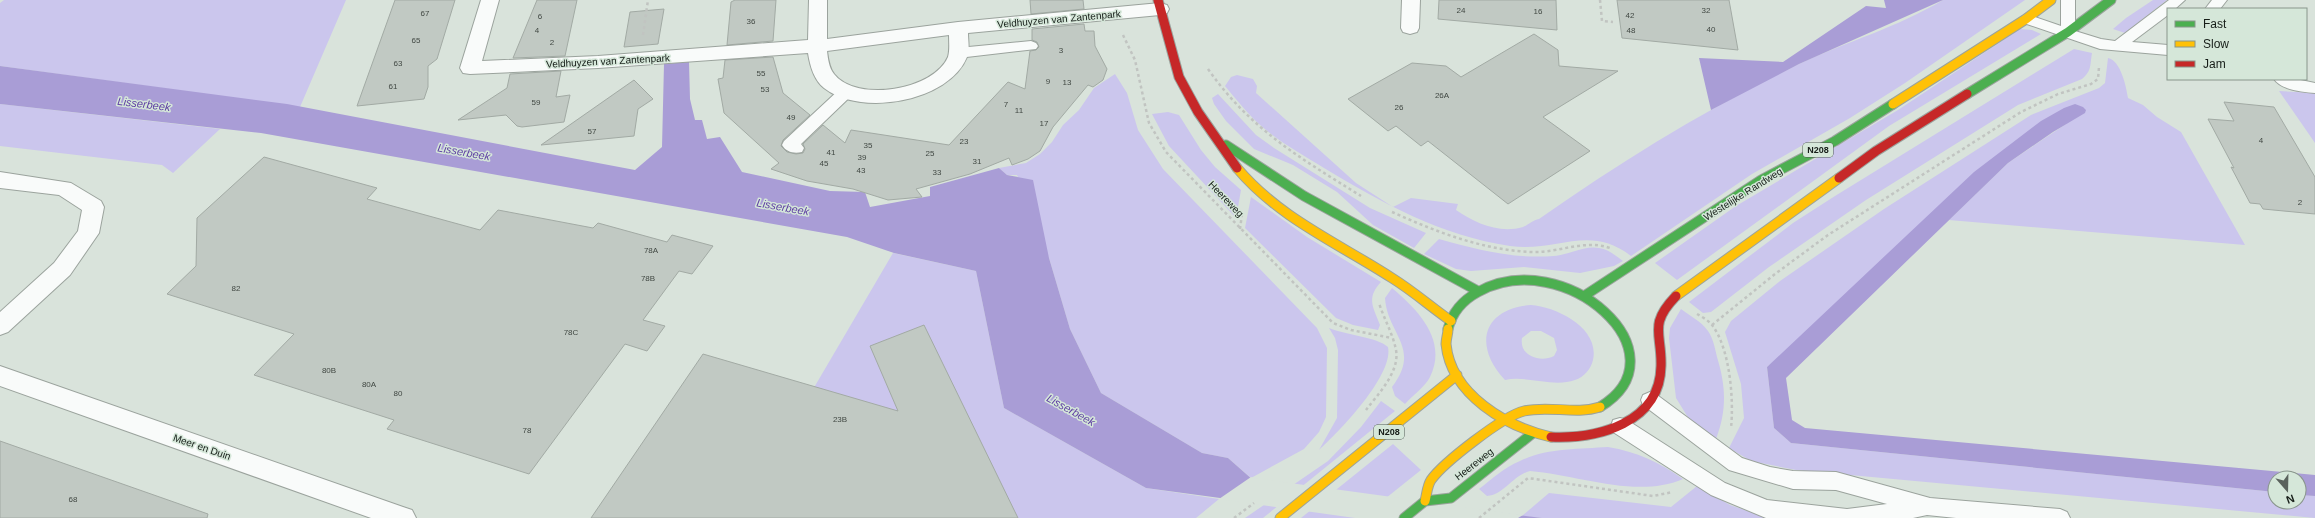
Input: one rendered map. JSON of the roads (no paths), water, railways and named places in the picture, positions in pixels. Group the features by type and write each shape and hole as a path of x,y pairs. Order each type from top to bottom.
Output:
{"main road":[{"name":"Westelijke Randweg","path":"1584,296 1761,180 1835,141 2026,19 2051,0"},
{"path":"1584,296 1568,288 1536,280 1504,280 1476,290 1460,304 1451,321 1448,347 1457,375 1476,400 1503,420 1533,433 1572,438 1598,435 1620,426 1640,412 1647,398 1656,392 1661,372 1654,331 1657,319 1664,307 1675,297 1876,151 2068,32 2111,0"},
{"path":"1159,5 1172,57 1179,77 1198,112 1247,183 1282,211 1393,278 1451,321"},
{"path":"1216,138 1304,196 1476,290"},
{"name":"Heereweg","path":"1533,433 1450,498 1425,501 1429,481 1503,420 1519,411 1536,409 1577,412 1591,410 1607,404 1631,383 1630,360 1625,339 1604,310 1584,296"},
{"name":"N208","path":"1280,518 1457,375"},
{"path":"1404,518 1425,501"}],"street":[{"name":"Veldhuyzen van Zantenpark","path":"490,0 470,68 639,59 817,46 958,28 1116,13 1159,5"},
{"path":"818,0 818,61 825,75 832,84 846,92 879,97 910,93 933,82 950,70 958,57 958,28"},
{"path":"1410,28 1411,0"},
{"path":"0,180 64,188 93,207 88,233 62,269 0,326"},
{"name":"Meer en Duin","path":"0,376 403,518"}],"lane":[{"path":"2068,0 2068,32"},
{"path":"2168,8 2178,0"},
{"path":"2213,8 2220,0"},
{"path":"2119,46 2167,9"},
{"path":"2026,19 2100,44 2167,50"},
{"path":"958,53 1031,46"},
{"path":"2284,80 2302,87 2315,88"},
{"path":"796,148 790,145 846,92"},
{"path":"1647,398 1736,464 1770,475 1793,480 1836,482 1930,507 2060,518"},
{"path":"1620,426 1718,489 1766,509 1847,518 1930,507"}],"water":[{"path":"1884,0 1943,0 1799,64 1711,110 1699,58 1783,62 1866,6 1886,8"},
{"name":"Lisserbeek","path":"689,62 690,99 695,120 702,120 707,139 720,137 742,172 830,191 865,192 870,207 930,196 930,187 999,168 1007,175 1033,180 1049,258 1070,329 1101,393 1202,453 1228,458 1253,480 1542,518 1368,518 1146,488 1004,408 976,271 894,253 847,237 261,133 0,104 0,66 287,104 635,170 662,147 664,64"},
{"path":"2075,104 2086,110 2085,113 2053,132 2008,163 1786,378 1792,420 1805,428 2267,471 2267,491 1791,443 1774,428 1767,367 1974,172 2041,121 2064,108"},
{"path":"2307,474 2315,475 2315,496 2307,496"}]}
